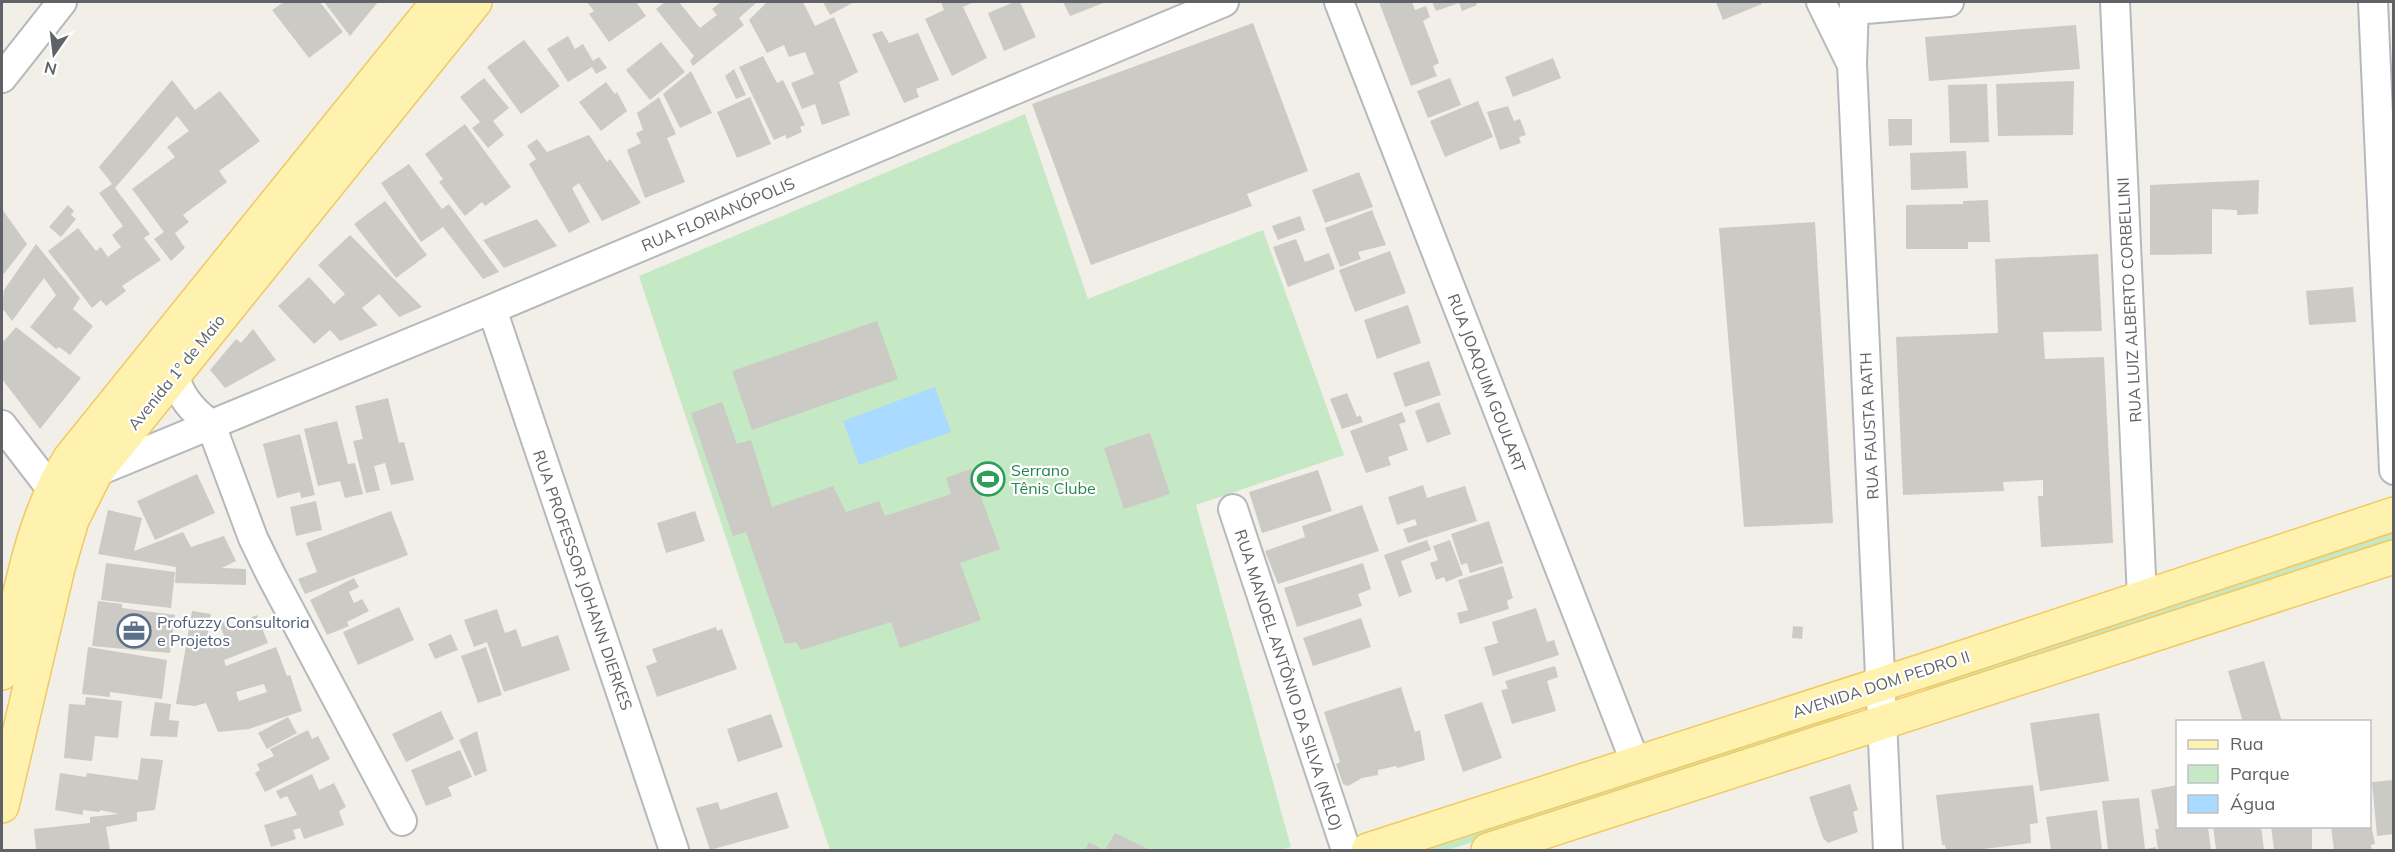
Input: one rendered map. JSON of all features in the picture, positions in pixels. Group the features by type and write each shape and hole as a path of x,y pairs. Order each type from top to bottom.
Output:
{"main road":[{"name":"Avenida 1º de Maio","path":"2,673 37,530 52,490 70,458 438,2"},
{"name":"Avenida 1º de Maio","path":"3,794 58,568 75,512 96,472 475,2"},
{"path":"52,490 96,472"},
{"name":"AVENIDA DOM PEDRO II","path":"1368,850 2394,514"},
{"path":"1488,850 2394,557"}],"street":[{"path":"2,78 62,2"},
{"name":"RUA FLORIANÓPOLIS","path":"96,472 492,309 1224,2"},
{"name":"RUA JOAQUIM GOULART","path":"1339,2 1636,764"},
{"path":"1821,2 1852,64"},
{"path":"1854,6 1949,2"},
{"name":"RUA LUIZ ALBERTO CORBELLINI","path":"2115,2 2142,598"},
{"path":"2373,2 2394,470"},
{"name":"RUA FAUSTA RATH","path":"1854,6 1852,64 1888,850"},
{"name":"RUA PROFESSOR JOHANN DIERKES","path":"492,309 674,850"},
{"path":"174,374 178,390 186,402 211,425 253,538 402,820"},
{"path":"2,425 52,490"},
{"name":"RUA MANOEL ANTÔNIO DA SILVA (NELO)","path":"1233,509 1346,850"}],"green space":[{"name":"Serrano Tênis Clube","path":"1025,114 1088,299 1263,230 1344,455 1196,505 1291,847 1279,850 830,850 639,276"},
{"path":"2393,532 2393,544 1928,694 1924,684"},
{"path":"1840,712 1849,721 1448,850 1411,850"}],"water":[{"path":"935,387 951,432 859,465 843,421"}],"building":[{"path":"284,2 320,2 343,32 309,58 272,10"},
{"path":"324,2 378,2 350,36"},
{"path":"587,2 636,2 646,16 609,42 589,14 594,11"},
{"path":"665,2 679,2 700,28 717,15 712,9 721,2 757,2 739,18 744,25 693,66 690,61 694,56 656,9"},
{"path":"767,2 803,2 815,26 834,17 858,72 839,82 850,115 822,125 815,104 802,109 791,83 814,74 805,52 789,57 784,45 767,53 749,20"},
{"path":"823,2 854,2 830,15"},
{"path":"941,2 974,2 963,7 987,58 952,76 925,19 944,10"},
{"path":"1014,2 1020,2 1036,37 1004,51 988,13"},
{"path":"1063,2 1106,2 1070,16"},
{"path":"1379,2 1412,2 1415,10 1426,6 1430,17 1423,21 1439,63 1433,66 1437,76 1411,86"},
{"path":"1432,2 1476,2 1477,5 1462,11 1459,3 1436,11"},
{"path":"1716,2 1761,2 1762,4 1723,20"},
{"path":"1253,23 1308,171 1247,194 1252,206 1091,265 1032,104"},
{"path":"2076,25 2080,69 1929,81 1925,37"},
{"path":"882,31 889,43 918,33 939,80 916,89 919,97 904,103 872,34"},
{"path":"568,36 575,49 583,44 593,61 599,57 607,68 596,74 592,67 568,82 547,49"},
{"path":"524,40 560,86 521,114 487,67"},
{"path":"661,42 685,72 650,100 626,70"},
{"path":"763,56 777,83 783,80 805,125 800,127 802,132 787,139 785,135 774,140 739,67"},
{"path":"1553,58 1561,78 1513,97 1505,77"},
{"path":"734,69 746,95 736,99 725,76"},
{"path":"691,71 712,113 680,128 663,94"},
{"path":"484,78 509,108 493,121 504,135 488,148 472,128 480,122 460,97"},
{"path":"1450,78 1461,105 1428,118 1417,91"},
{"path":"172,80 195,110 220,91 260,141 219,171 227,182 183,215 189,222 175,233 185,248 171,261 154,239 164,232 132,189 175,157 167,147 189,131 177,116 115,188 150,234 144,238 161,260 122,286 126,291 106,306 101,300 92,308 48,251 78,228 96,251 101,247 108,257 121,247 112,235 123,226 99,193 112,184 99,167"},
{"path":"2074,81 2073,135 1998,136 1996,84"},
{"path":"606,82 615,94 617,92 627,111 601,131 579,102"},
{"path":"1987,84 1989,142 1950,143 1948,85"},
{"path":"659,97 676,134 667,138 685,182 645,198 627,150 641,143 636,133 643,130 637,113"},
{"path":"750,97 771,144 737,158 717,112"},
{"path":"1478,101 1493,137 1445,157 1430,121"},
{"path":"1508,106 1514,121 1520,119 1526,135 1519,137 1521,143 1500,150 1487,112"},
{"path":"1888,119 1912,119 1912,145 1889,146"},
{"path":"465,124 511,187 485,206 482,202 465,216 439,182 443,179 425,154"},
{"path":"589,135 607,162 610,159 641,203 602,221 579,183 572,188 590,222 569,233 529,164 536,159 527,146 537,139 547,152"},
{"path":"1966,151 1968,188 1911,190 1910,153"},
{"path":"409,164 442,209 449,204 499,272 483,279 443,227 421,242 381,183"},
{"path":"1359,172 1373,207 1325,223 1312,190"},
{"path":"2259,180 2258,214 2237,215 2237,210 2212,209 2212,254 2150,255 2150,185"},
{"path":"1988,200 1990,242 1968,242 1968,249 1906,249 1906,205 1963,204 1963,201"},
{"path":"385,201 427,255 396,278 354,224"},
{"path":"68,205 74,211 71,215 76,219 61,237 49,227"},
{"path":"2,209 27,244 3,275 2,274"},
{"path":"1372,210 1386,245 1358,252 1361,259 1340,267 1325,228"},
{"path":"1300,216 1305,230 1278,240 1272,226"},
{"path":"537,219 557,246 504,268 483,240"},
{"path":"1815,222 1833,523 1744,527 1719,228"},
{"path":"350,235 422,307 399,317 379,294 362,308 378,325 340,341 330,330 314,344 278,306 309,277 334,304 345,294 318,265"},
{"path":"1296,239 1305,262 1329,253 1335,269 1288,287 1273,247"},
{"path":"36,244 80,298 73,309 93,326 70,355 59,347 56,349 30,327 56,295 44,278 12,321 2,308 4,290"},
{"path":"1390,251 1406,293 1355,312 1339,270"},
{"path":"2098,254 2102,331 2043,332 2045,359 2104,357 2113,543 2041,547 2038,496 2043,496 2043,480 2003,482 2004,491 1903,495 1896,337 1998,333 1995,259"},
{"path":"2353,287 2356,322 2309,325 2306,291"},
{"path":"1408,305 1421,343 1377,359 1364,320"},
{"path":"877,321 898,379 752,430 732,371"},
{"path":"16,327 81,378 40,429 2,379 2,339 4,341"},
{"path":"253,329 276,360 225,388 210,370 236,339 241,343"},
{"path":"1429,361 1441,395 1405,407 1393,373"},
{"path":"1347,393 1357,417 1360,415 1363,422 1342,429 1330,399"},
{"path":"388,398 399,443 404,442 414,480 391,485 385,463 374,466 380,490 366,493 353,441 363,439 355,406"},
{"path":"722,402 737,444 751,440 772,507 833,486 846,512 879,501 885,516 951,494 946,478 971,469 1000,549 960,563 981,620 900,648 891,622 801,650 796,642 785,644 746,532 733,536 691,413"},
{"path":"1439,402 1451,434 1427,443 1415,411"},
{"path":"1402,412 1406,422 1399,424 1408,450 1388,457 1391,465 1366,473 1350,431"},
{"path":"337,421 348,464 355,463 363,494 345,498 340,481 318,486 304,429"},
{"path":"1150,433 1170,494 1124,509 1104,448"},
{"path":"300,434 315,495 301,498 300,492 277,498 263,444"},
{"path":"1318,470 1332,511 1262,533 1249,492"},
{"path":"197,474 215,513 155,540 137,501"},
{"path":"1423,485 1427,498 1465,486 1477,521 1408,543 1403,529 1417,525 1415,519 1397,525 1388,497"},
{"path":"316,501 322,530 296,536 290,507"},
{"path":"1362,505 1379,551 1278,584 1265,551 1305,537 1302,526"},
{"path":"108,510 142,518 134,551 183,532 191,547 224,536 236,561 222,568 246,569 246,585 175,583 176,567 98,554"},
{"path":"391,511 408,555 305,594 298,579 317,572 306,543"},
{"path":"695,511 705,541 666,553 657,523"},
{"path":"1489,521 1503,563 1470,573 1467,563 1461,565 1451,534"},
{"path":"1427,540 1431,550 1401,561 1412,592 1399,597 1384,555"},
{"path":"1450,540 1463,575 1446,582 1444,577 1436,580 1430,563 1438,560 1433,546"},
{"path":"106,563 175,572 171,608 101,600"},
{"path":"1363,563 1371,589 1358,594 1362,606 1297,627 1284,588"},
{"path":"1503,566 1513,598 1507,601 1509,609 1460,624 1457,613 1468,610 1458,580"},
{"path":"354,578 359,587 349,592 354,603 362,599 369,611 347,622 349,626 327,635 310,600"},
{"name":"Profuzzy Consultoria e Projetos","path":"98,601 122,604 122,608 175,615 170,653 92,646"},
{"path":"399,607 414,640 358,665 343,632"},
{"path":"1536,608 1547,642 1554,640 1559,655 1493,676 1484,647 1498,643 1492,622"},
{"path":"497,609 505,633 516,629 522,647 558,635 570,670 504,692 487,642 474,647 464,620"},
{"path":"192,611 211,614 205,649 226,641 219,623 227,620 230,626 257,615 268,643 224,660 226,666 276,647 287,676 290,675 302,711 249,729 218,732 206,703 195,706 176,704","holes":["264,684 267,692 239,701 236,692"]},
{"path":"1361,618 1371,647 1313,666 1303,638"},
{"path":"1793,626 1803,627 1802,639 1792,638"},
{"path":"716,627 717,631 722,629 737,669 657,697 646,666 657,662 652,649"},
{"path":"451,634 458,650 435,659 428,644"},
{"path":"88,647 167,660 162,699 110,692 110,697 82,694"},
{"path":"486,647 502,695 478,703 461,656"},
{"path":"2264,661 2281,720 2242,720 2228,671"},
{"path":"1555,666 1558,677 1547,681 1556,711 1512,724 1501,690 1508,689 1505,681"},
{"path":"1401,687 1415,732 1420,730 1425,760 1397,768 1396,766 1378,770 1378,775 1362,778 1348,786 1343,784 1336,764 1340,762 1324,712"},
{"path":"86,697 122,701 118,738 95,736 92,761 64,758 69,704 85,705"},
{"path":"155,702 171,704 169,720 179,721 177,737 150,736"},
{"path":"1482,702 1502,758 1463,772 1444,715"},
{"path":"441,711 454,739 406,762 392,734"},
{"path":"2099,713 2109,781 2040,791 2030,723"},
{"path":"771,714 783,747 738,762 727,729"},
{"path":"288,717 297,733 267,749 258,733"},
{"path":"308,730 312,739 318,736 330,759 265,792 255,773 260,770 257,764 274,756 270,749"},
{"path":"477,731 487,771 475,776 459,740"},
{"path":"460,750 472,777 448,787 452,796 426,806 411,770"},
{"path":"141,758 163,760 155,810 137,812 137,821 106,827 110,850 36,850 34,829 90,823 90,817 119,814 100,810 100,812 83,810 83,815 55,810 60,773 86,777 87,773 138,780"},
{"path":"312,774 319,790 334,783 346,807 339,811 344,825 304,839 300,828 293,830 296,839 271,847 264,825 297,815 287,796 280,799 276,791"},
{"path":"2394,780 2394,834 2377,836 2372,782"},
{"path":"1850,784 1858,810 1853,812 1858,832 1828,843 1823,838 1809,797"},
{"path":"2033,785 2038,823 2030,824 2031,843 1976,850 1946,850 1945,845 1942,845 1936,795"},
{"path":"2176,785 2176,828 2208,828 2211,850 2158,850 2155,829 2159,829 2151,790"},
{"path":"777,792 789,828 710,850 696,808 718,802 720,810"},
{"path":"2139,798 2145,849 2156,847 2156,850 2108,850 2102,801"},
{"path":"2097,810 2102,850 2051,850 2046,817"},
{"path":"2371,825 2375,844 2371,845 2372,850 2334,850 2331,828 2371,828"},
{"path":"2213,828 2261,828 2264,850 2216,850"},
{"path":"2271,828 2312,828 2312,850 2274,850"},
{"path":"1115,833 1150,850 1105,850"},
{"path":"1089,842 1104,850 1085,850"}],"place":[{"name":"Serrano Tênis Clube","path":"988,479"},
{"name":"Profuzzy Consultoria e Projetos","path":"134,631"}]}
